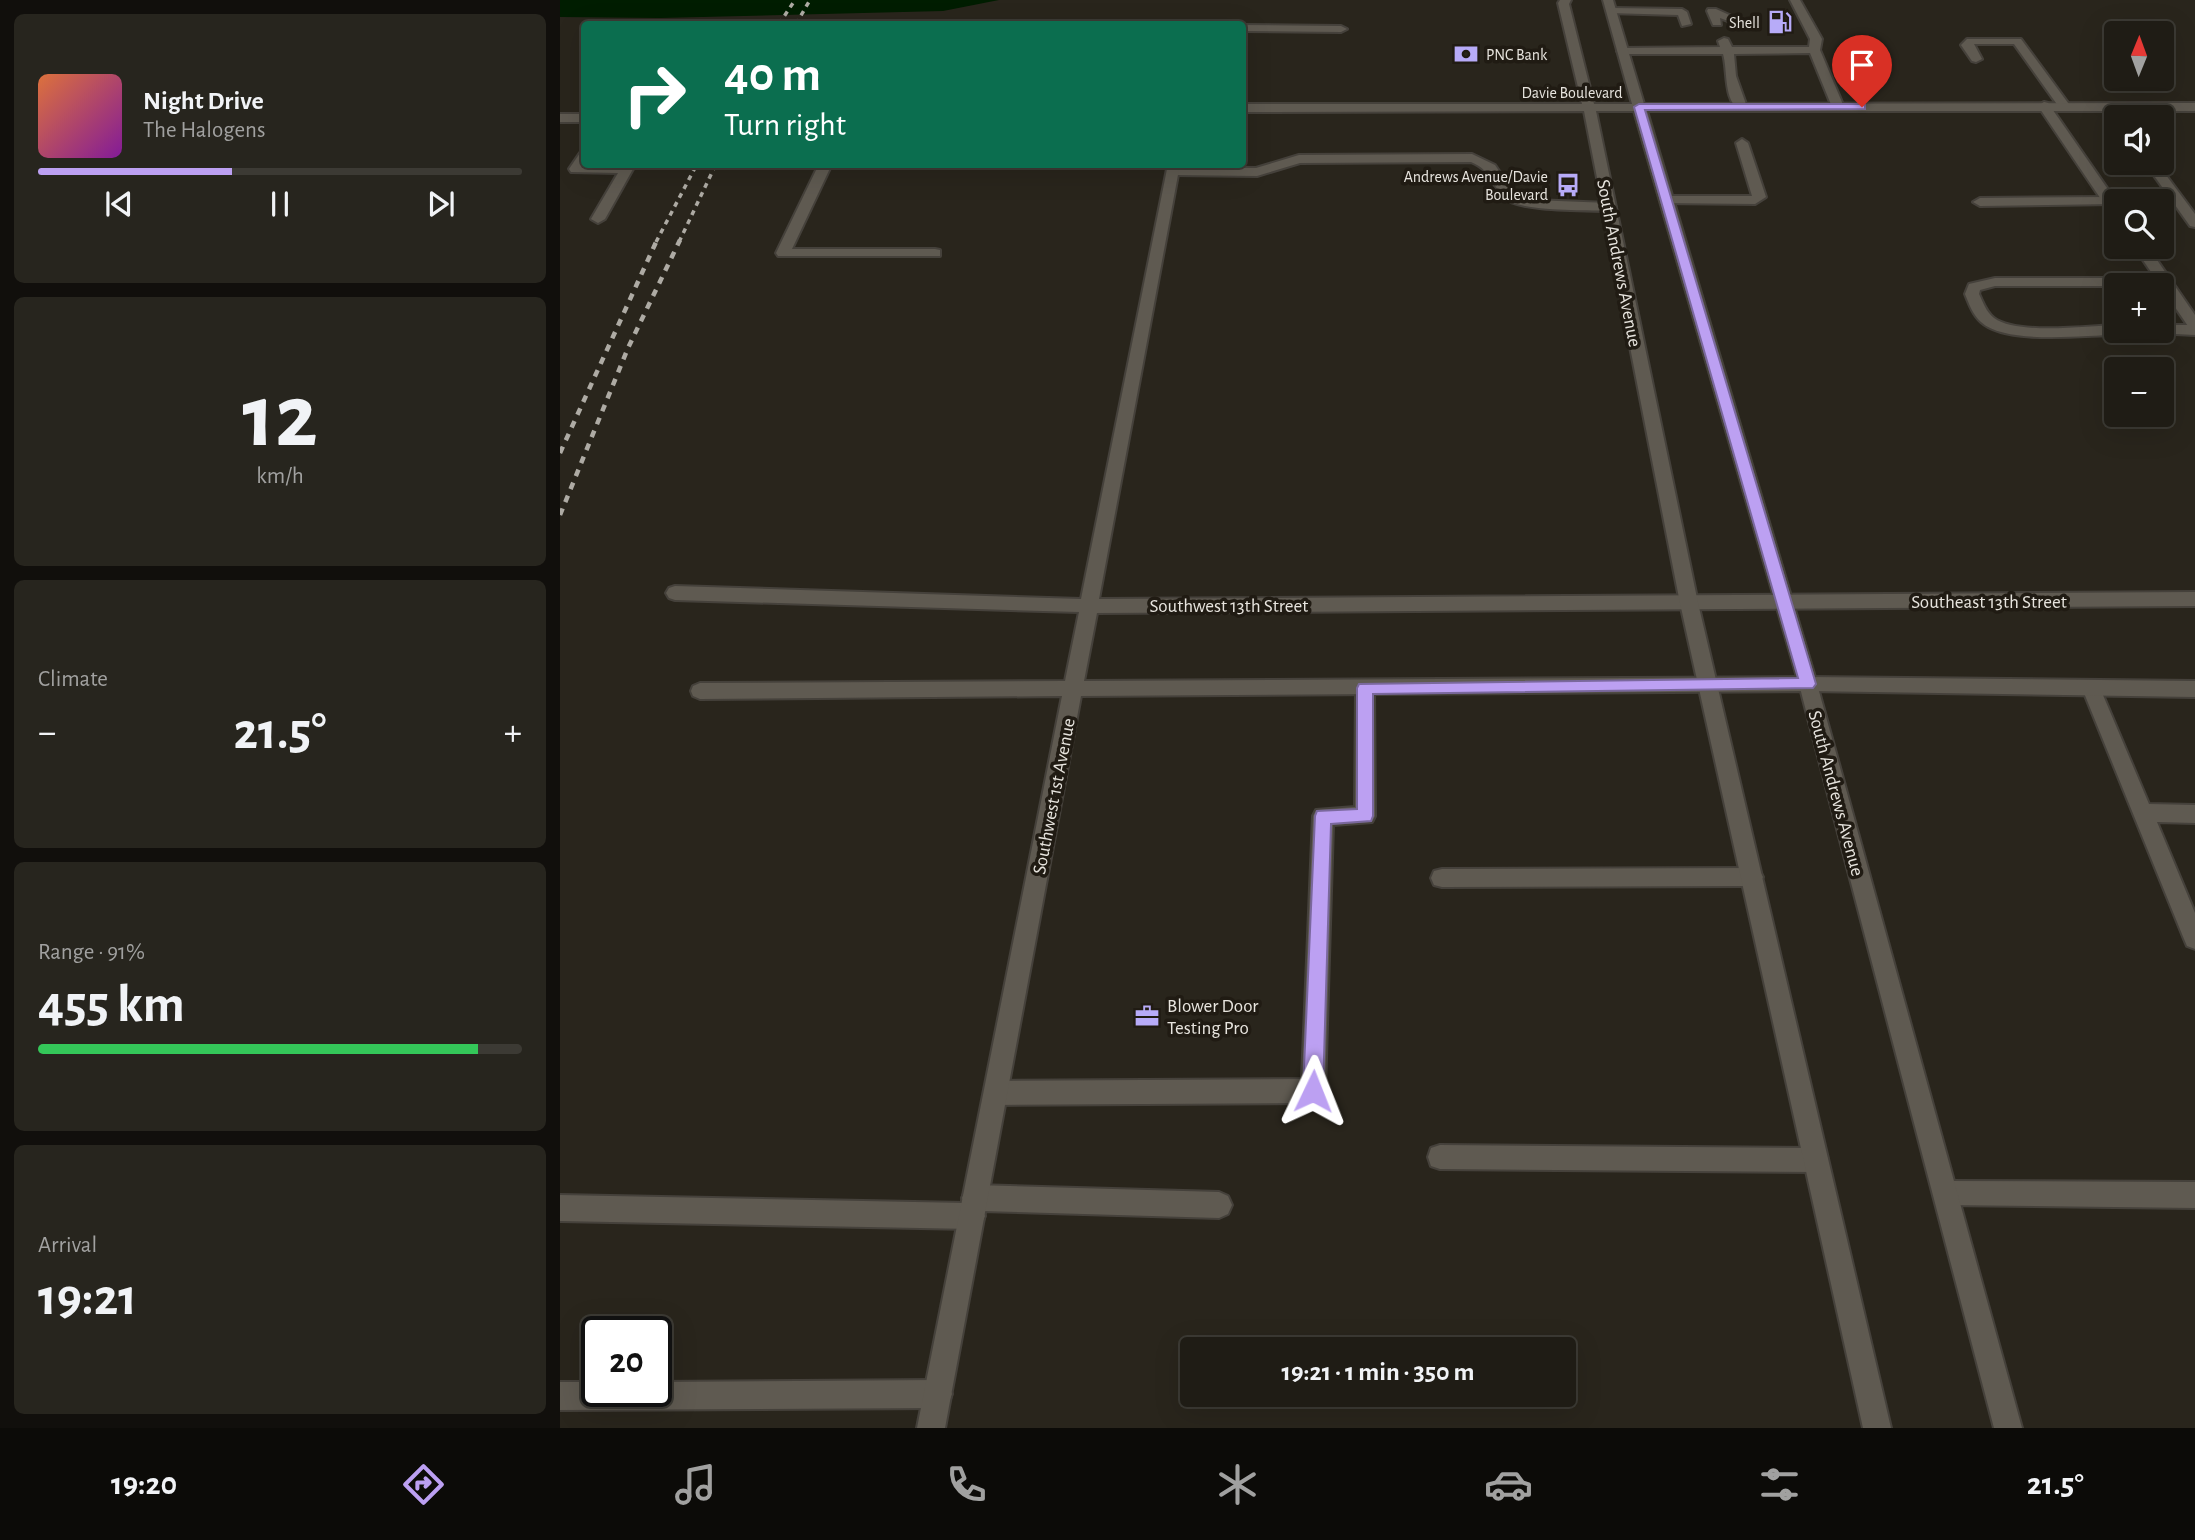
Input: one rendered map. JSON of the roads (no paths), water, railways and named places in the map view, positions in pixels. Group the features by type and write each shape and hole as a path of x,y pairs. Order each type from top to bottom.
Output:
{"main road":[{"name":"South Andrews Avenue","path":"1566,0 1563,3 1589,107 1689,603 1877,1428"},
{"path":"1795,0 1816,40 1814,50 1838,107"},
{"name":"South Andrews Avenue","path":"1610,6 1808,684 2008,1428"},
{"path":"1610,6 1699,9 1742,23"},
{"path":"1699,9 1717,23"},
{"path":"1686,23 1699,9"},
{"path":"1246,28 1341,29"},
{"path":"1976,59 1967,45 1971,41 2017,41 2065,107"},
{"path":"1623,51 1694,46 1814,50"},
{"path":"1726,46 1731,62 1730,76 1741,107"},
{"name":"Davie Boulevard","path":"1246,108 2044,106 2104,111"},
{"path":"2044,106 2104,193"},
{"name":"Davie Boulevard","path":"2174,108 2195,107"},
{"path":"560,118 581,118"},
{"path":"1666,200 1755,200 1759,197 1742,143"},
{"path":"1174,168 1257,172 1300,159 1472,158 1485,162 1500,177 1509,196 1532,204 1609,207"},
{"path":"581,160 575,169 627,169 598,219"},
{"path":"824,168 783,253 935,253"},
{"name":"Southwest 1st Avenue","path":"931,1428 1174,168"},
{"path":"2160,175 2195,223"},
{"path":"1980,202 2104,206"},
{"path":"2104,282 1995,282 1974,287 1972,294 1982,314 1993,324 2016,330 2104,330"},
{"path":"2174,296 2195,328"},
{"name":"Southwest 13th Street","path":"675,593 1089,606 1783,602"},
{"name":"Southeast 13th Street","path":"1783,602 2195,599"},
{"path":"700,691 1808,684 2195,689"},
{"path":"996,1093 1313,1091 1323,816 1365,816 1365,688"},
{"path":"2091,688 2195,939"},
{"path":"2143,813 2195,814"},
{"path":"1442,878 1752,877"},
{"path":"1440,1157 1816,1160"},
{"path":"1945,1193 2195,1195"},
{"path":"560,1208 1219,1205"},
{"path":"560,1396 938,1394"}],"lane":[{"path":"2174,329 2195,328"}],"railway":[{"path":"781,21 795,0"},
{"path":"798,21 810,0"},
{"path":"657,241 695,168"},
{"path":"679,242 714,168"},
{"path":"560,515 628,348 680,240"},
{"path":"560,453 657,241"}],"place":[{"name":"Shell","path":"1780,22"},
{"name":"PNC Bank","path":"1466,54"},
{"name":"Andrews Avenue/Davie Boulevard","path":"1568,185"},
{"name":"Blower Door Testing Pro","path":"1147,1016"}]}
